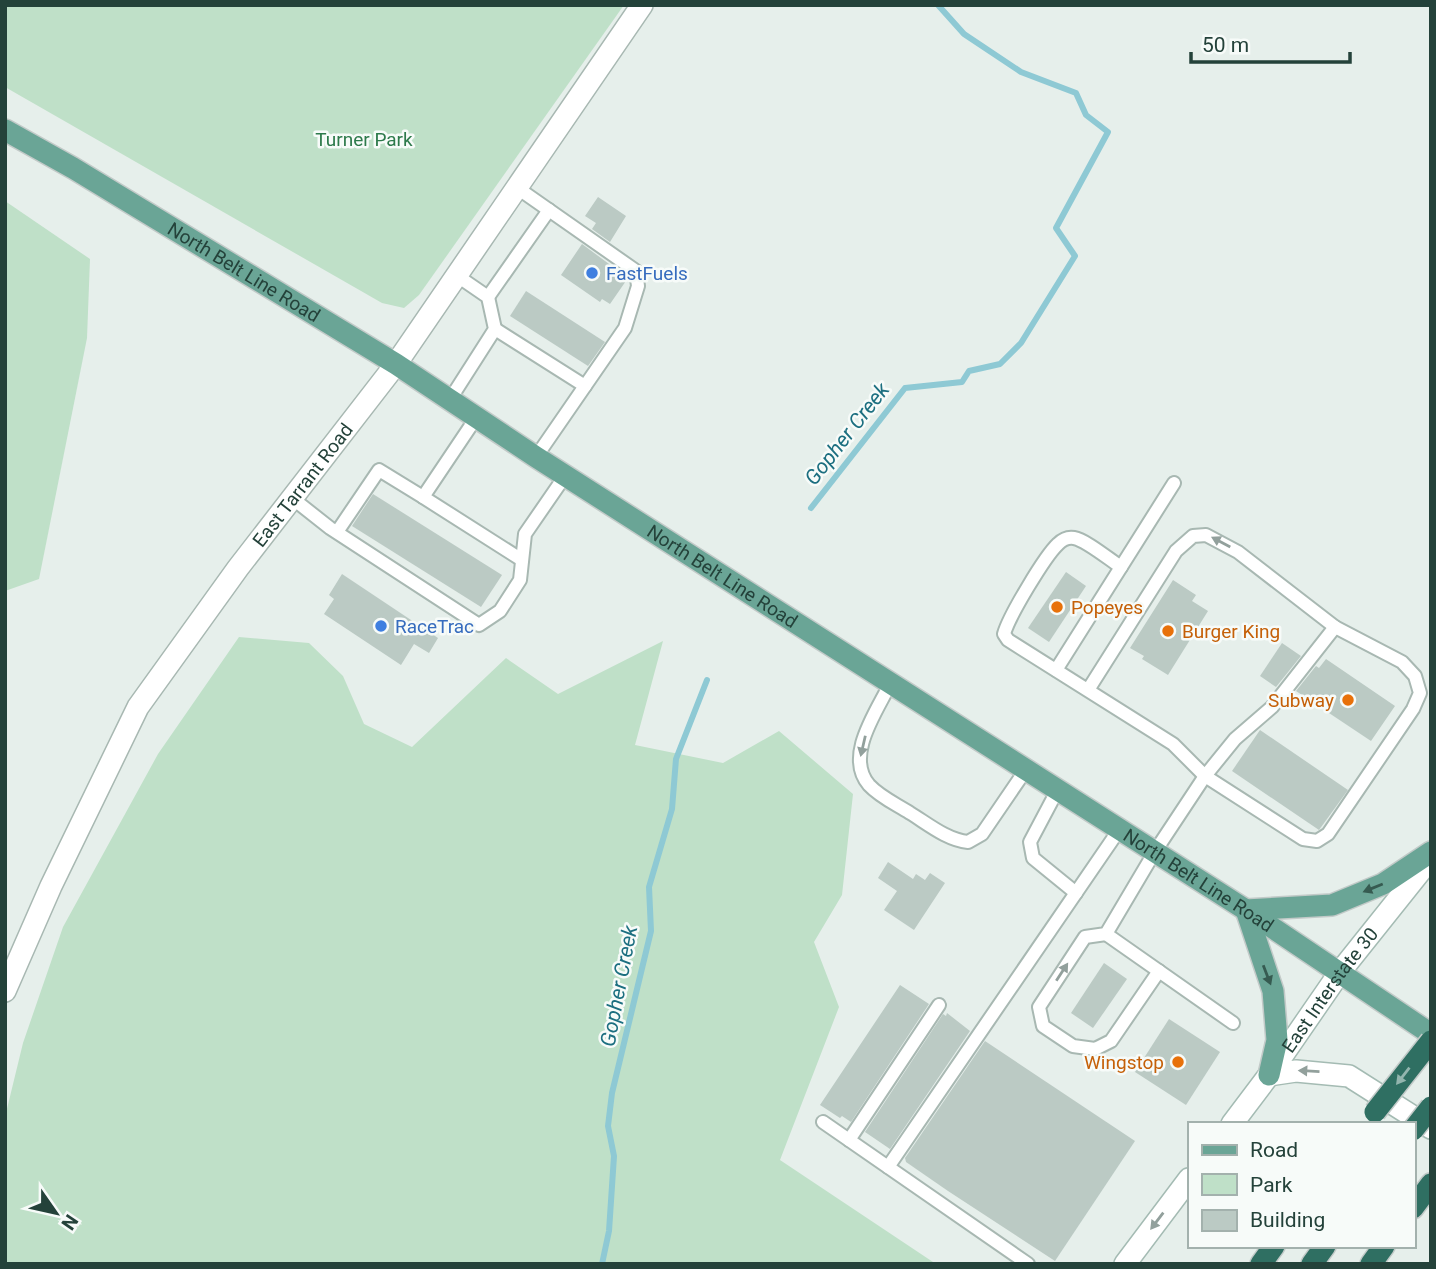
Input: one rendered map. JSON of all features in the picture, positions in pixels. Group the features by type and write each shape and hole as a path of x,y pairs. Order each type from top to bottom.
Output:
{"highway":[{"path":"1371,1118 1431,1041"},
{"path":"1415,1127 1431,1107"},
{"path":"1415,1205 1431,1184"},
{"path":"1261,1264 1273,1248"},
{"path":"1312,1264 1324,1248"},
{"path":"1371,1264 1383,1248"}],"main road":[{"name":"North Belt Line Road","path":"5,130 73,168 396,363 449,401 565,476 1246,910 1431,1034"},
{"path":"1269,1075 1277,1040 1273,990 1246,910 1332,905 1383,884 1431,852"}],"street":[{"name":"East Tarrant Road","path":"5,990 51,886 138,708 292,498 396,363 642,5"},
{"name":"East Interstate 30","path":"1233,1122 1269,1075 1340,972 1431,858"},
{"path":"1269,1075 1296,1071 1349,1076 1431,1128"},
{"path":"1125,1264 1188,1180"}],"lane":[{"path":"516,187 636,271 638,286 625,328 536,457"},
{"path":"488,297 549,210"},
{"path":"449,401 495,329 488,297 456,275"},
{"path":"495,329 584,386"},
{"path":"423,497 476,418"},
{"path":"337,532 379,470 522,560"},
{"path":"292,498 337,532 479,625 500,611 520,580 525,534 565,476"},
{"path":"1056,670 1174,484"},
{"path":"1088,690 1176,551 1192,536 1206,535 1238,552 1335,627 1402,662 1415,676 1420,693 1413,709 1328,834 1317,841 1303,839 1205,776 1173,744 1009,640 1004,634 1019,603 1058,544 1066,538 1076,538 1121,567"},
{"path":"1106,934 1154,853 1205,776 1235,739 1272,707 1335,627"},
{"path":"890,684 865,736 860,760 862,773 868,784 879,794 948,836 968,842 982,835 1024,771"},
{"path":"1057,791 1030,842 1034,858 1076,892"},
{"path":"888,1167 1119,830"},
{"path":"1159,971 1111,1041 1095,1049 1073,1046 1043,1026 1039,1007 1085,937 1106,934 1159,971 1233,1023"},
{"path":"849,1140 939,1005"},
{"path":"823,1122 1028,1264"}],"green space":[{"name":"Turner Park","path":"5,5 624,5 419,295 404,308 382,303 5,87"},
{"path":"5,201 90,259 87,338 39,579 5,591"},
{"path":"239,637 309,643 343,676 364,724 412,747 506,658 558,694 663,641 635,745 723,763 779,731 853,794 842,895 814,942 839,1007 780,1160 936,1264 5,1264 5,1117 23,1043 63,927 158,754"}],"building":[{"path":"598,197 626,216 610,242 592,229 596,223 585,216"},
{"name":"FastFuels","path":"582,244 628,278 610,304 602,299 600,302 561,275"},
{"path":"526,291 605,342 588,366 510,316"},
{"name":"RaceTrac","path":"373,494 502,575 481,607 352,526"},
{"name":"Popeyes","path":"1066,572 1086,586 1049,642 1028,628"},
{"name":"RaceTrac","path":"342,574 438,638 429,653 414,644 401,665 324,614 334,599 329,595"},
{"name":"Burger King","path":"1173,580 1196,595 1192,601 1208,611 1168,675 1130,648"},
{"path":"1282,643 1301,656 1276,687 1260,676"},
{"name":"Subway","path":"1326,659 1395,706 1371,741 1296,691 1316,666 1319,668"},
{"path":"1260,730 1348,790 1319,830 1232,771"},
{"path":"888,862 913,879 916,874 925,880 930,873 945,883 914,930 884,910 897,891 878,878"},
{"path":"1104,963 1127,979 1093,1028 1071,1013"},
{"path":"900,985 929,1004 851,1122 842,1116 840,1118 820,1105"},
{"path":"947,1013 970,1031 890,1149 865,1132 943,1014 946,1016"},
{"name":"Wingstop","path":"1169,1019 1220,1052 1186,1105 1135,1072"},
{"path":"985,1041 1135,1141 1055,1261 906,1162 905,1158"}],"waterway":[{"name":"Gopher Creek","path":"811,508 905,388 962,382 969,371 1000,364 1021,343 1075,256 1056,228 1108,132 1086,115 1076,93 1021,72 964,34 938,5"},
{"name":"Gopher Creek","path":"602,1264 609,1231 614,1156 608,1126 612,1093 651,931 649,887 672,809 676,759 707,680"}],"place":[{"name":"FastFuels","path":"592,273"},
{"name":"Popeyes","path":"1057,607"},
{"name":"RaceTrac","path":"381,626"},
{"name":"Burger King","path":"1168,631"},
{"name":"Subway","path":"1348,700"},
{"name":"Wingstop","path":"1178,1062"}]}
